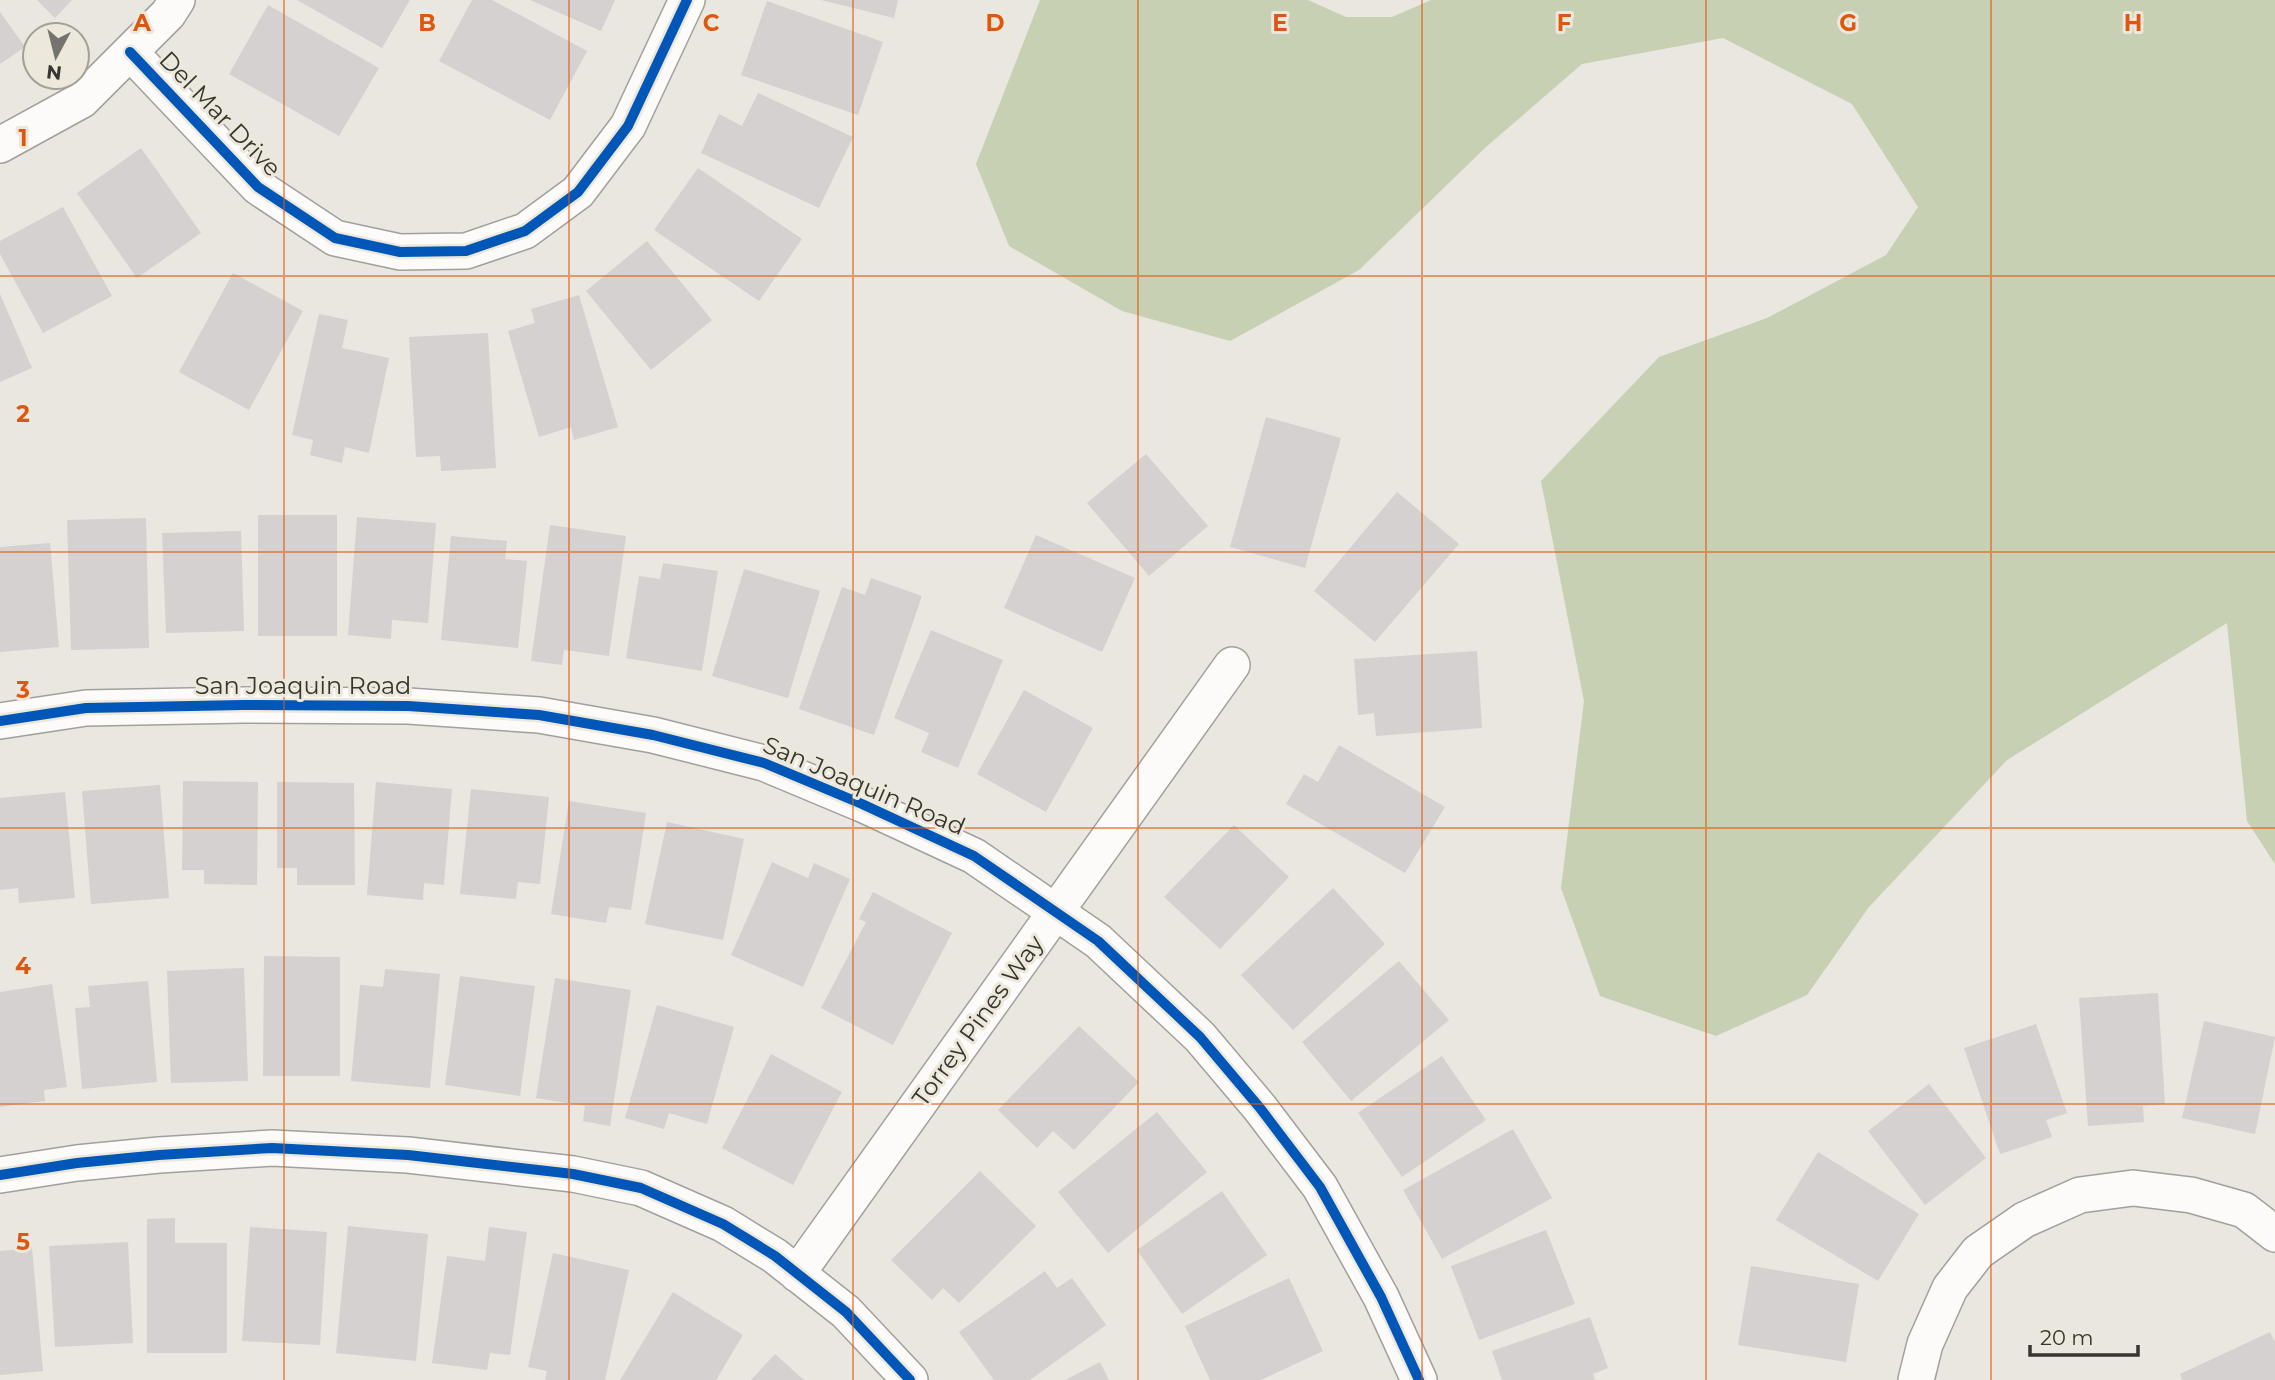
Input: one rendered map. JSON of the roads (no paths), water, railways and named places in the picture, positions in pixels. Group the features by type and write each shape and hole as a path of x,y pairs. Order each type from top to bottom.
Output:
{"street":[{"path":"0,145 82,100 168,14 177,0"},
{"name":"Del Mar Drive","path":"130,52 258,187 335,238 400,252 466,251 525,231 578,192 628,126 687,0"},
{"name":"Torrey Pines Way","path":"797,1273 1233,666"},
{"name":"San Joaquin Road","path":"0,721 86,708 243,705 408,706 539,715 653,735 764,762 974,856 1098,941 1200,1037 1260,1108 1320,1187 1381,1297 1419,1380"},
{"path":"0,1175 159,1154 272,1148 408,1155 573,1174 640,1188 711,1219 775,1256 846,1312 910,1380"},
{"path":"1916,1380 1925,1344 1950,1288 1978,1252 2024,1220 2080,1195 2133,1188 2191,1195 2244,1210 2275,1234"}]}
